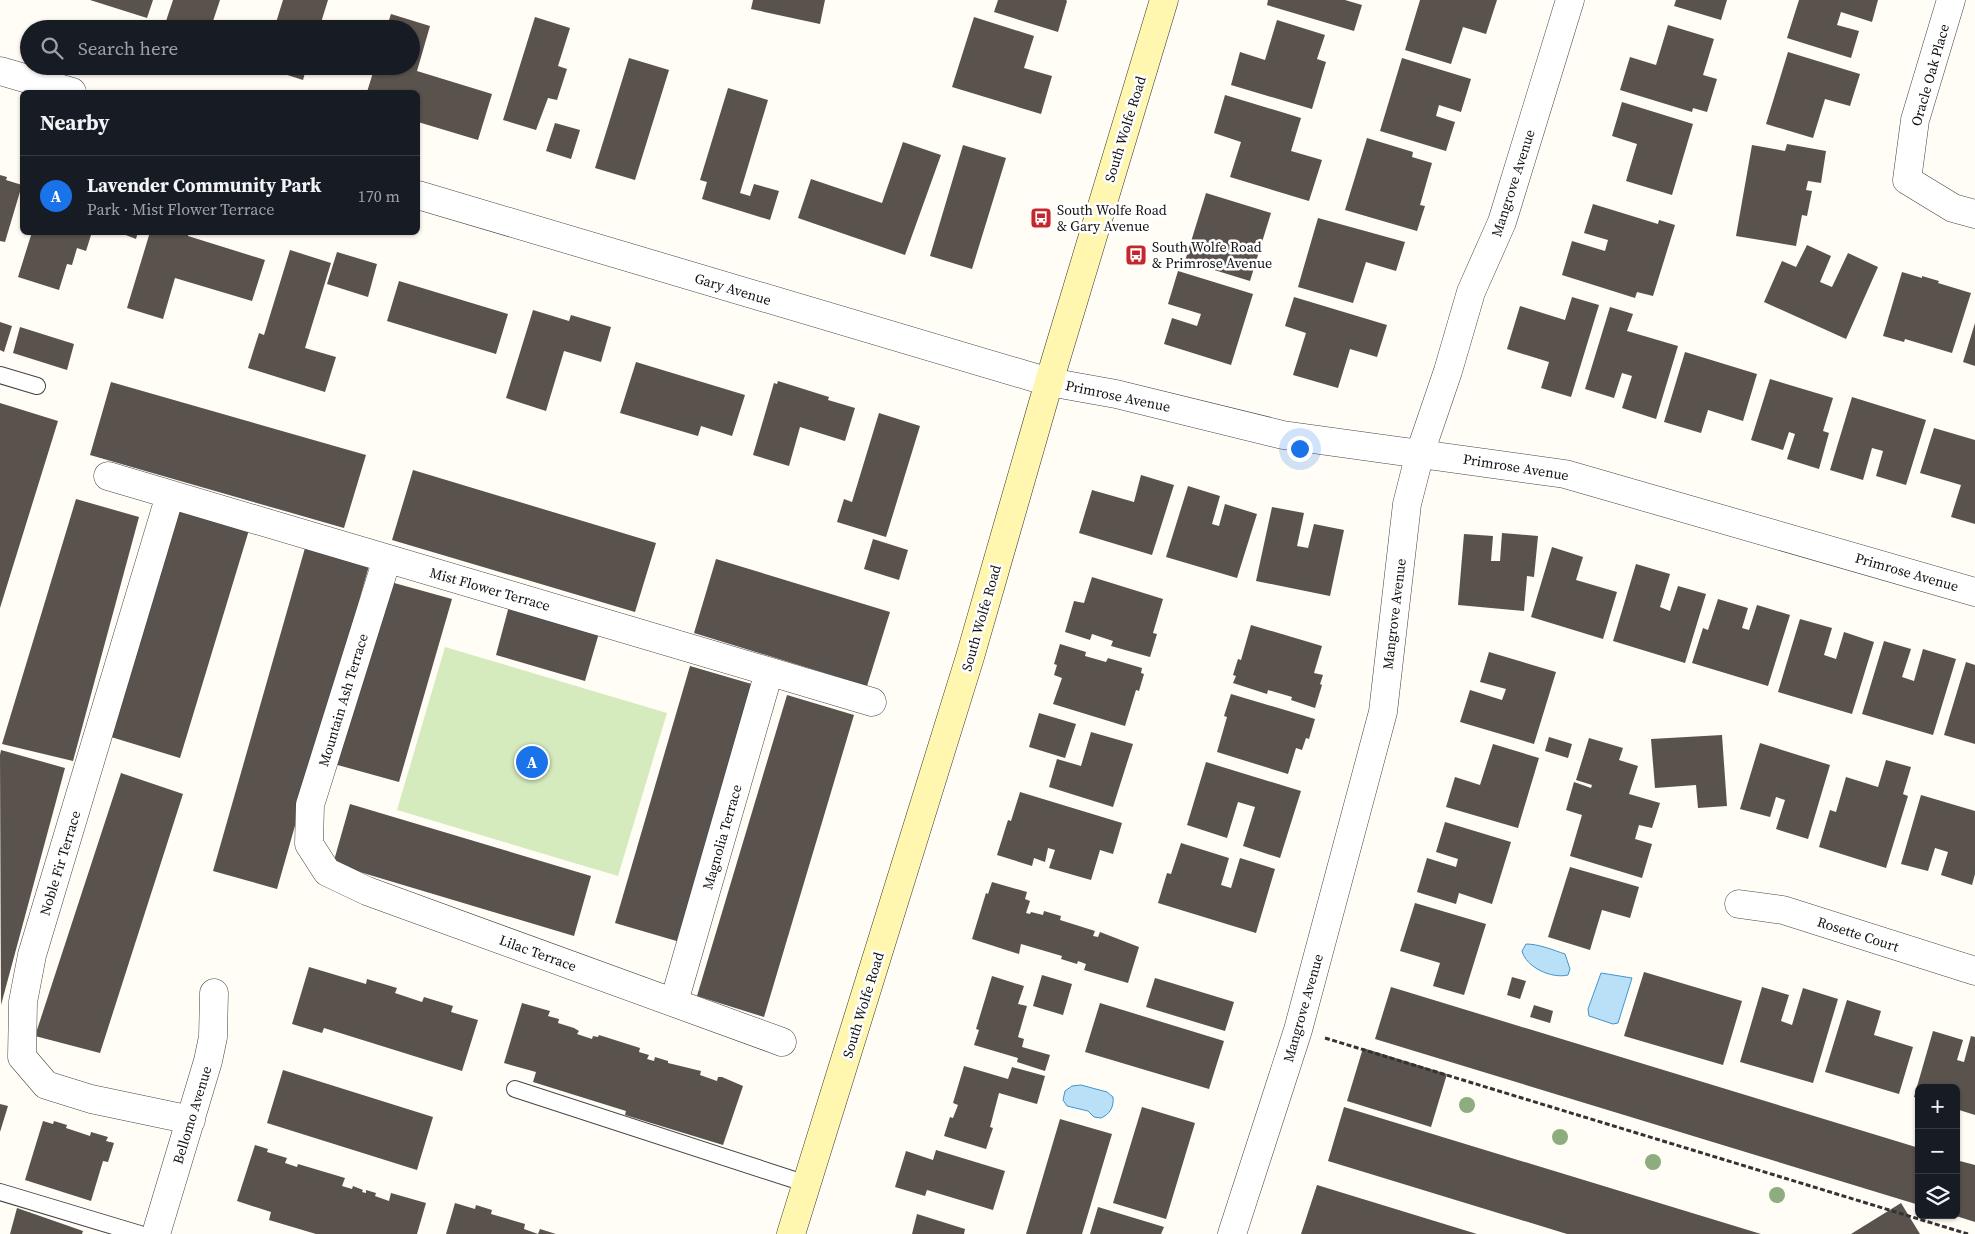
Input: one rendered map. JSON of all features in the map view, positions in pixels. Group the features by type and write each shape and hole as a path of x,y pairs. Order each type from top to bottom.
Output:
{"main road":[{"name":"South Wolfe Road","path":"791,1234 970,657 1049,382 1164,0"}],"street":[{"name":"Mangrove Avenue","path":"1232,1234 1298,1030 1383,712 1407,504 1420,452 1448,371 1471,292 1502,222 1570,0"},
{"name":"Oracle Oak Place","path":"1952,0 1915,120 1907,180 1953,208 1975,214"},
{"path":"0,71 65,90"},
{"name":"Gary Avenue","path":"420,196 1049,382"},
{"name":"Primrose Avenue","path":"1049,382 1116,394 1283,436 1420,452 1565,474 1975,592"},
{"name":"Mist Flower Terrace","path":"108,476 872,702"},
{"name":"Noble Fir Terrace","path":"170,494 32,955 23,1002 22,1057 46,1085 91,1099 191,1120"},
{"name":"Mountain Ash Terrace","path":"309,844 310,805 387,559"},
{"name":"Magnolia Terrace","path":"674,1002 769,672"},
{"name":"Lilac Terrace","path":"309,844 327,872 367,891 782,1042"},
{"name":"Rosette Court","path":"1739,904 1783,910 1975,971"},
{"name":"Bellomo Avenue","path":"156,1234 208,1061 213,1037 214,993"}],"lane":[{"path":"0,375 37,386"},
{"path":"515,1089 806,1184"},
{"path":"0,1192 140,1234"}],"path":[{"path":"1298,1030 1968,1234"}],"green space":[{"path":"445,647 667,713 618,876 397,810"}],"water":[{"path":"1526,944 1541,946 1565,954 1570,969 1568,975 1554,975 1534,967 1524,957 1522,951"},
{"path":"1601,973 1632,978 1618,1023 1613,1024 1589,1016 1588,1009"},
{"path":"1081,1085 1107,1092 1113,1097 1112,1107 1107,1114 1101,1118 1094,1117 1088,1111 1067,1106 1063,1100 1065,1091 1072,1086"}],"building":[{"path":"90,0 153,0 147,18"},
{"path":"173,0 220,0 213,20 166,20"},
{"path":"283,0 328,0 322,20 277,20"},
{"path":"753,0 825,0 820,24 751,9"},
{"path":"998,0 1067,1 1058,32 994,12"},
{"path":"1268,0 1345,0 1362,5 1354,31 1267,5"},
{"path":"1420,0 1497,0 1486,34 1463,27 1451,64 1405,50"},
{"path":"1676,0 1727,0 1721,20 1674,6"},
{"path":"1799,0 1878,0 1872,22 1841,12 1837,25 1859,31 1851,58 1787,38"},
{"path":"391,14 410,20 389,20"},
{"path":"535,17 570,28 558,66 567,69 557,100 548,98 536,130 503,120"},
{"path":"974,17 1034,36 1024,68 1052,76 1041,114 952,87"},
{"path":"1277,20 1325,35 1317,59 1326,62 1312,109 1231,85 1240,52 1265,60"},
{"path":"420,23 430,26 420,61"},
{"path":"1668,25 1714,39 1703,75 1717,79 1707,112 1693,108 1692,112 1620,90 1630,57 1656,65"},
{"path":"1788,52 1860,74 1850,106 1825,99 1813,138 1766,124"},
{"path":"629,58 669,70 635,180 595,168"},
{"path":"1402,58 1471,79 1461,112 1439,105 1436,116 1455,122 1446,151 1380,131"},
{"path":"420,72 492,94 478,140 420,123 420,90 368,90 372,75 420,75"},
{"path":"287,75 304,75 303,80"},
{"path":"728,88 768,100 740,193 750,196 754,184 779,191 770,220 702,199 707,182 700,180"},
{"path":"1225,95 1301,118 1291,151 1322,160 1309,201 1230,177 1241,142 1214,133"},
{"path":"1622,102 1693,124 1672,195 1626,181 1637,144 1612,136"},
{"path":"555,123 580,130 571,159 546,151"},
{"path":"1367,138 1413,152 1412,157 1432,163 1420,205 1425,206 1417,231 1345,210"},
{"path":"903,142 941,155 905,255 798,218 811,179 882,203"},
{"path":"1787,144 1826,151 1821,183 1808,181 1806,190 1812,191 1807,216 1802,215 1796,246 1736,236 1752,145 1785,151"},
{"path":"963,145 1006,158 972,269 930,256"},
{"path":"0,175 7,177 6,180 20,184 20,192 5,242 0,241"},
{"path":"1206,193 1271,213 1250,281 1185,261"},
{"path":"1593,204 1658,224 1659,220 1675,225 1653,296 1637,292 1635,298 1562,275 1572,241 1605,251 1608,240 1584,233"},
{"path":"1318,218 1405,242 1396,271 1366,262 1353,303 1298,287"},
{"path":"31,235 91,235 86,251 77,248 72,265 67,264 59,290 18,277"},
{"path":"126,235 137,235 136,239"},
{"path":"149,235 188,235 265,260 252,301 175,278 163,319 127,308"},
{"path":"1807,245 1831,256 1820,282 1832,287 1848,253 1878,267 1846,339 1764,302 1782,261 1796,267"},
{"path":"290,250 331,263 305,348 336,357 325,392 248,368 259,333 264,335"},
{"path":"337,252 377,264 368,297 327,284"},
{"path":"1178,271 1253,294 1231,365 1164,344 1172,318 1197,326 1201,314 1168,304"},
{"path":"1902,272 1939,281 1938,283 1971,293 1952,353 1905,339 1904,342 1883,336"},
{"path":"399,281 508,314 496,354 387,321"},
{"path":"1294,297 1387,325 1377,357 1350,349 1338,388 1293,375 1306,333 1285,326"},
{"path":"1572,297 1599,305 1571,397 1541,388 1549,362 1507,349 1520,306 1565,320"},
{"path":"1610,307 1633,314 1627,331 1678,346 1656,419 1622,408 1632,376 1622,373 1614,398 1585,389"},
{"path":"533,310 569,321 571,315 611,327 601,362 564,351 546,411 506,398"},
{"path":"0,322 12,326 4,352 0,350"},
{"path":"1975,323 1975,366 1963,362"},
{"path":"20,327 74,344 67,370 13,353"},
{"path":"1685,352 1757,374 1743,421 1708,410 1701,433 1664,422"},
{"path":"636,362 745,395 732,436 701,426 698,436 620,413"},
{"path":"1770,379 1833,398 1823,431 1829,433 1819,469 1787,459 1795,434 1789,432 1783,450 1751,440"},
{"path":"778,381 829,397 828,400 855,408 845,441 800,427 789,466 753,455 774,383 777,384"},
{"path":"111,382 366,455 344,528 90,455"},
{"path":"1852,397 1926,420 1906,485 1876,476 1883,451 1872,448 1863,480 1830,470"},
{"path":"0,403 58,421 0,608"},
{"path":"879,413 920,426 886,537 837,522 844,499 852,502"},
{"path":"1934,428 1975,440 1975,524 1951,517 1961,485 1920,473"},
{"path":"413,470 656,543 635,612 392,540"},
{"path":"1141,475 1174,485 1152,555 1079,533 1092,490 1134,502"},
{"path":"1188,486 1220,496 1212,524 1219,526 1225,504 1257,514 1237,578 1166,557"},
{"path":"76,499 139,517 73,761 2,744"},
{"path":"1272,507 1304,513 1297,546 1308,548 1314,524 1344,530 1330,596 1256,581"},
{"path":"180,509 249,530 180,758 111,737"},
{"path":"1502,533 1538,536 1534,577 1527,576 1524,611 1458,605 1464,534 1493,536 1491,561 1500,561"},
{"path":"873,539 908,550 899,580 864,569"},
{"path":"1552,547 1583,557 1576,580 1617,592 1603,639 1531,617"},
{"path":"305,548 369,566 277,889 213,871"},
{"path":"716,559 890,612 867,686 694,633"},
{"path":"1636,564 1670,574 1660,607 1670,611 1678,586 1706,594 1685,663 1613,641"},
{"path":"1092,577 1163,599 1153,633 1157,634 1150,657 1111,646 1113,641 1092,634 1090,640 1065,632 1074,601 1084,603"},
{"path":"387,581 452,599 399,782 334,764"},
{"path":"1718,599 1748,608 1742,628 1749,630 1757,605 1790,615 1768,686 1692,663 1703,628 1708,630"},
{"path":"509,606 599,633 585,681 496,655"},
{"path":"1800,619 1832,628 1824,655 1836,659 1844,632 1874,642 1852,714 1778,692"},
{"path":"1251,625 1322,646 1314,673 1323,675 1315,708 1291,700 1292,697 1268,690 1267,694 1233,683 1236,676 1233,675 1238,659 1241,660"},
{"path":"1884,641 1911,649 1902,677 1914,681 1923,649 1956,659 1933,735 1862,714"},
{"path":"1060,644 1086,652 1085,656 1106,662 1108,658 1142,668 1141,673 1144,674 1139,691 1136,690 1125,726 1053,704 1062,678 1054,675 1057,665 1054,664"},
{"path":"1489,652 1556,672 1534,744 1460,722 1470,690 1502,700 1506,689 1480,682"},
{"path":"1966,662 1975,665 1975,744 1944,735"},
{"path":"690,666 755,685 680,942 615,923"},
{"path":"1231,694 1315,719 1309,739 1306,738 1302,750 1296,748 1288,774 1217,752 1227,717 1224,716"},
{"path":"787,695 854,715 764,1017 697,996"},
{"path":"1039,713 1076,724 1065,758 1029,747"},
{"path":"1091,732 1133,744 1113,807 1049,787 1057,759 1081,766"},
{"path":"1722,735 1727,806 1698,808 1696,785 1655,788 1651,739"},
{"path":"1549,737 1572,744 1568,758 1545,751"},
{"path":"1589,738 1623,748 1619,760 1638,766 1629,794 1660,803 1652,828 1639,825 1635,839 1652,844 1642,878 1570,856 1582,815 1566,810 1574,782 1591,788 1592,785 1576,780"},
{"path":"1760,743 1830,765 1808,839 1776,829 1785,800 1776,797 1770,817 1740,809"},
{"path":"1493,744 1539,758 1518,828 1446,807 1455,777 1480,785"},
{"path":"1,750 65,768 1,1005 0,755"},
{"path":"1886,760 1911,767 1903,794 1908,796 1886,868 1819,847 1830,810 1836,812 1846,777 1878,787"},
{"path":"1206,762 1301,791 1280,858 1243,846 1255,807 1238,802 1227,838 1187,825"},
{"path":"121,773 183,794 100,1053 35,1036"},
{"path":"1020,792 1122,823 1113,854 1100,850 1091,880 1049,868 1055,850 1048,848 1045,862 1034,858 1032,866 997,855 1008,820 1011,821"},
{"path":"1921,795 1975,811 1975,874 1972,885 1941,875 1948,852 1935,848 1928,871 1901,864"},
{"path":"350,804 591,876 574,936 333,864"},
{"path":"1445,822 1511,842 1492,904 1459,893 1456,904 1417,892 1427,858 1456,867 1458,859 1436,852"},
{"path":"1181,843 1229,858 1221,885 1231,888 1240,858 1275,869 1256,933 1158,903 1167,873 1171,874"},
{"path":"1570,867 1639,887 1630,918 1602,910 1590,950 1548,937"},
{"path":"992,882 1027,892 1025,899 1030,901 1026,913 1030,914 1031,912 1043,915 1044,911 1061,916 1060,920 1095,931 1093,936 1098,937 1100,932 1139,947 1128,983 1084,970 1086,964 1078,961 1077,964 1061,959 1062,956 1021,944 1019,954 972,939 986,893 988,894"},
{"path":"1415,903 1486,924 1464,995 1433,986 1440,963 1400,951"},
{"path":"309,967 366,984 367,979 397,988 395,993 422,1002 424,997 453,1006 451,1012 478,1020 462,1071 324,1028 322,1033 292,1024"},
{"path":"1644,972 1742,1001 1723,1065 1624,1036"},
{"path":"1042,975 1072,984 1063,1015 1033,1006"},
{"path":"992,976 1024,986 1018,1004 1027,1006 1018,1037 1024,1039 1022,1047 1050,1055 1045,1071 1017,1062 1018,1058 974,1045 979,1030 976,1029"},
{"path":"1512,977 1526,981 1520,999 1507,995"},
{"path":"1155,978 1234,1002 1225,1031 1146,1007"},
{"path":"1391,987 1915,1147 1915,1204 1375,1039"},
{"path":"1762,987 1789,995 1781,1021 1792,1025 1803,988 1838,999 1813,1083 1740,1062"},
{"path":"1847,1000 1881,1011 1874,1035 1913,1047 1899,1094 1825,1072"},
{"path":"522,1003 550,1011 548,1016 559,1019 558,1023 579,1031 577,1034 592,1039 593,1036 598,1037 599,1035 640,1048 639,1052 649,1055 647,1059 654,1061 655,1057 668,1061 668,1063 701,1071 700,1075 717,1081 718,1077 722,1077 743,1086 723,1145 625,1115 626,1111 533,1082 536,1072 504,1063"},
{"path":"1100,1003 1224,1041 1209,1089 1085,1052"},
{"path":"1534,1005 1553,1011 1550,1023 1530,1017"},
{"path":"1933,1031 1963,1040 1957,1060 1964,1062 1971,1036 1975,1037 1975,1115 1960,1110 1960,1084 1918,1084"},
{"path":"1363,1048 1447,1074 1431,1127 1347,1101"},
{"path":"964,1066 1008,1079 1012,1067 1045,1076 1037,1104 999,1093 990,1127 993,1128 986,1149 944,1136 950,1117 953,1118 958,1105 953,1103"},
{"path":"283,1070 433,1117 417,1170 267,1123"},
{"path":"0,1104 8,1106 0,1132"},
{"path":"1142,1107 1195,1123 1166,1219 1113,1203"},
{"path":"1344,1107 1761,1234 1567,1234 1328,1161"},
{"path":"1060,1119 1112,1134 1082,1234 1026,1234"},
{"path":"43,1121 53,1124 54,1121 67,1125 66,1128 90,1136 91,1132 108,1137 106,1141 114,1143 108,1162 103,1161 91,1201 25,1180"},
{"path":"255,1145 268,1149 267,1152 287,1158 285,1163 297,1167 298,1164 345,1178 342,1186 352,1189 353,1186 363,1190 362,1192 366,1193 366,1190 376,1193 375,1196 389,1201 391,1193 426,1203 417,1234 316,1234 269,1220 271,1212 237,1201"},
{"path":"936,1150 1005,1171 993,1210 927,1190 925,1196 895,1187 906,1151 933,1160"},
{"path":"1960,1161 1975,1165 1975,1222 1960,1217"},
{"path":"1317,1185 1477,1234 1301,1234"},
{"path":"455,1203 475,1209 476,1205 492,1210 491,1214 525,1224 524,1229 538,1234 446,1234"},
{"path":"1901,1203 1920,1234 1851,1234"},
{"path":"1098,1207 1164,1227 1161,1234 1090,1234"},
{"path":"17,1208 83,1231 82,1234 10,1234"},
{"path":"917,1214 965,1229 964,1234 912,1234"},
{"path":"540,1229 556,1234 538,1234"}],"place":[{"name":"South Wolfe Road & Gary Avenue","path":"1041,218"},
{"name":"South Wolfe Road & Primrose Avenue","path":"1136,255"},
{"name":"Lavender Community Park","path":"532,762"}]}
